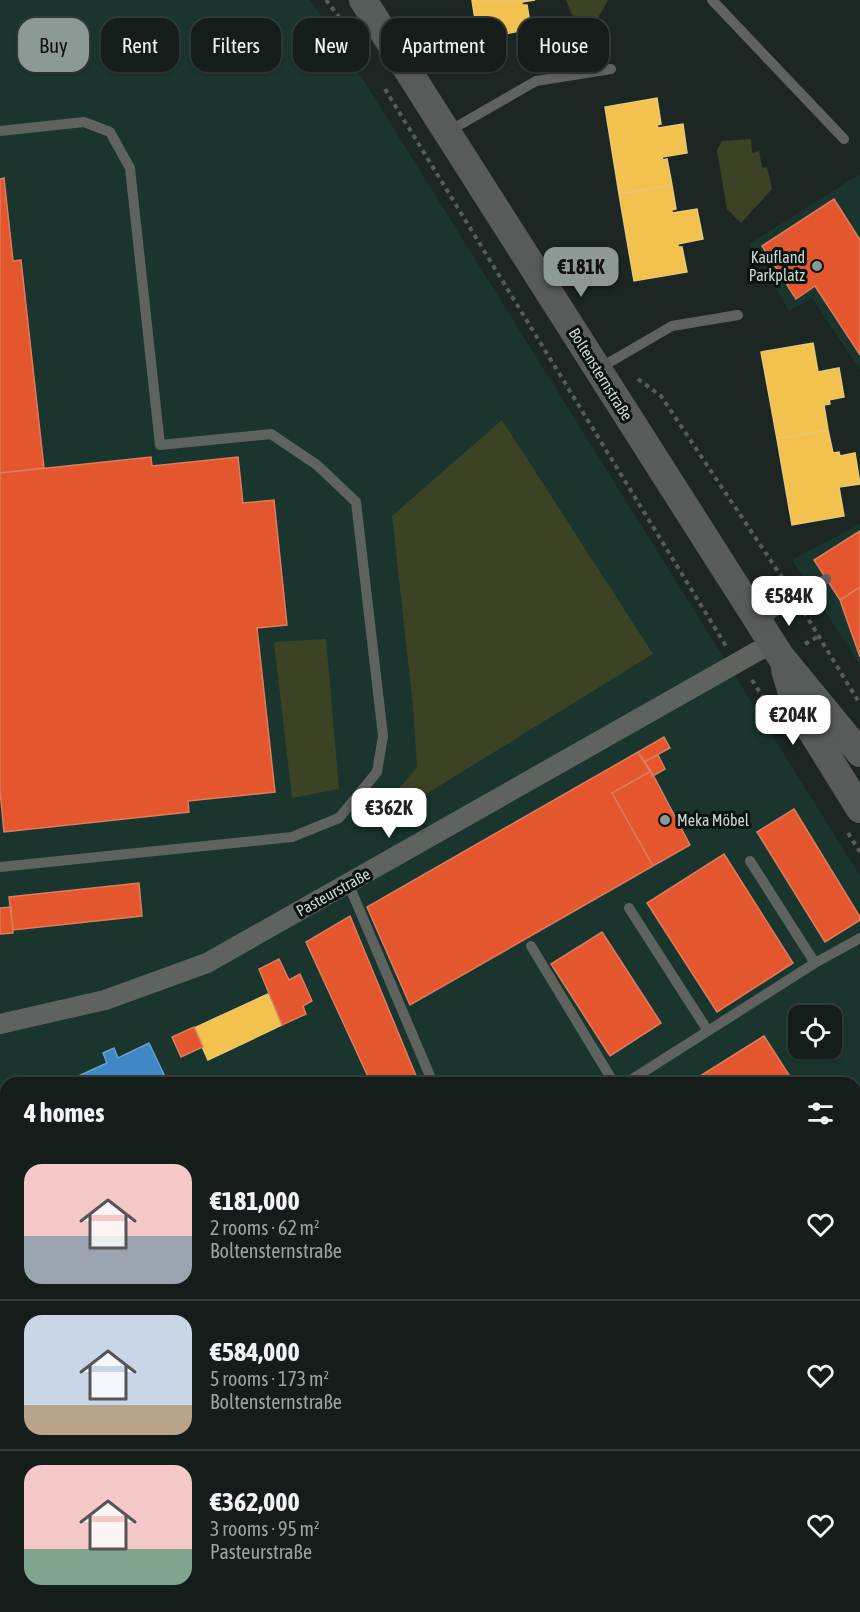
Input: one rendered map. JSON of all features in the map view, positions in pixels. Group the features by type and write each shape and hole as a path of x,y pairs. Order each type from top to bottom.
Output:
{"main road":[{"name":"Boltensternstraße","path":"363,0 771,641 860,753"},
{"name":"Boltensternstraße","path":"771,641 796,706 854,821"}],"street":[{"name":"Pasteurstraße","path":"0,1024 105,1000 207,963 738,662 771,641"}],"lane":[{"path":"712,0 844,139"},
{"path":"448,132 536,81 611,69"},
{"path":"0,131 84,123 110,132 130,168 160,445 270,434 318,465 356,501 383,736 377,772 339,818 292,837 0,867"},
{"path":"598,369 672,326 738,315"},
{"path":"771,641 826,579"},
{"path":"750,861 815,963"},
{"path":"348,884 430,1077"},
{"path":"629,908 708,1031"},
{"path":"635,1077 815,963 860,938"},
{"path":"531,946 610,1077"}],"path":[{"path":"326,0 339,18"},
{"path":"384,89 720,637 768,705"},
{"path":"854,821 860,852"}],"shaded area":[{"path":"0,0 310,0 323,18 293,18 293,72 358,72 860,876 860,1077 0,1077"},
{"path":"566,0 608,0 598,18 581,18 572,15"},
{"path":"751,139 752,153 759,151 762,168 767,167 772,189 741,223 727,209 717,150 722,141"},
{"name":"Kaufland Parkplatz","path":"860,174 860,370 812,298 789,311 749,244"},
{"path":"502,420 653,654 402,809 397,791 417,767 413,706 392,516"},
{"path":"860,524 860,665 792,560"},
{"path":"326,639 339,789 292,798 274,642"}],"building: Homes":[{"path":"472,0 535,0 522,2 522,5 527,5 529,18 518,18 518,31 506,34 506,18 475,18"},
{"path":"657,98 661,124 657,125 658,128 683,124 687,153 662,157 663,160 667,159 672,185 619,194 605,107"},
{"path":"672,185 676,209 672,210 672,213 697,209 703,239 678,244 678,247 682,247 687,272 634,281 619,194"},
{"path":"813,343 818,372 839,368 844,397 829,400 830,404 824,405 828,430 777,439 761,352"},
{"path":"828,430 833,453 839,452 840,456 855,453 860,484 839,487 844,516 792,525 777,439"},
{"path":"268,994 282,1025 208,1060 194,1028"}],"building: Shops":[{"path":"4,178 13,261 21,260 44,468 0,473 0,179"},
{"name":"Kaufland Parkplatz","path":"834,199 860,240 860,355 815,286 796,299 762,246"},
{"path":"151,457 152,466 238,457 243,503 274,500 287,625 257,628 275,792 188,801 189,812 4,832 0,791 0,473"},
{"path":"860,531 860,587 840,600 814,560"},
{"path":"860,587 860,657 840,600"},
{"path":"664,737 670,748 644,762 638,752"},
{"path":"638,752 651,771 612,793 653,866 410,1005 367,907"},
{"path":"658,755 665,769 653,776 644,762"},
{"path":"651,771 690,845 653,866 612,793"},
{"path":"794,809 860,917 860,920 825,942 757,832"},
{"path":"724,854 793,963 717,1012 647,903"},
{"path":"139,883 142,916 13,930 9,897"},
{"path":"11,907 13,933 0,934 0,908"},
{"path":"350,916 417,1077 368,1077 306,942"},
{"path":"602,932 661,1023 610,1056 551,964"},
{"path":"279,959 289,980 300,974 312,1001 303,1006 306,1014 282,1025 259,969"},
{"path":"194,1027 203,1047 181,1057 172,1037"},
{"path":"764,1036 789,1075 786,1077 699,1077"}],"building: Schools":[{"path":"149,1043 165,1077 76,1077 107,1063 103,1053 114,1048 118,1058"}],"place":[{"name":"Kaufland Parkplatz","path":"817,266"},
{"name":"Meka Möbel","path":"665,820"}]}
